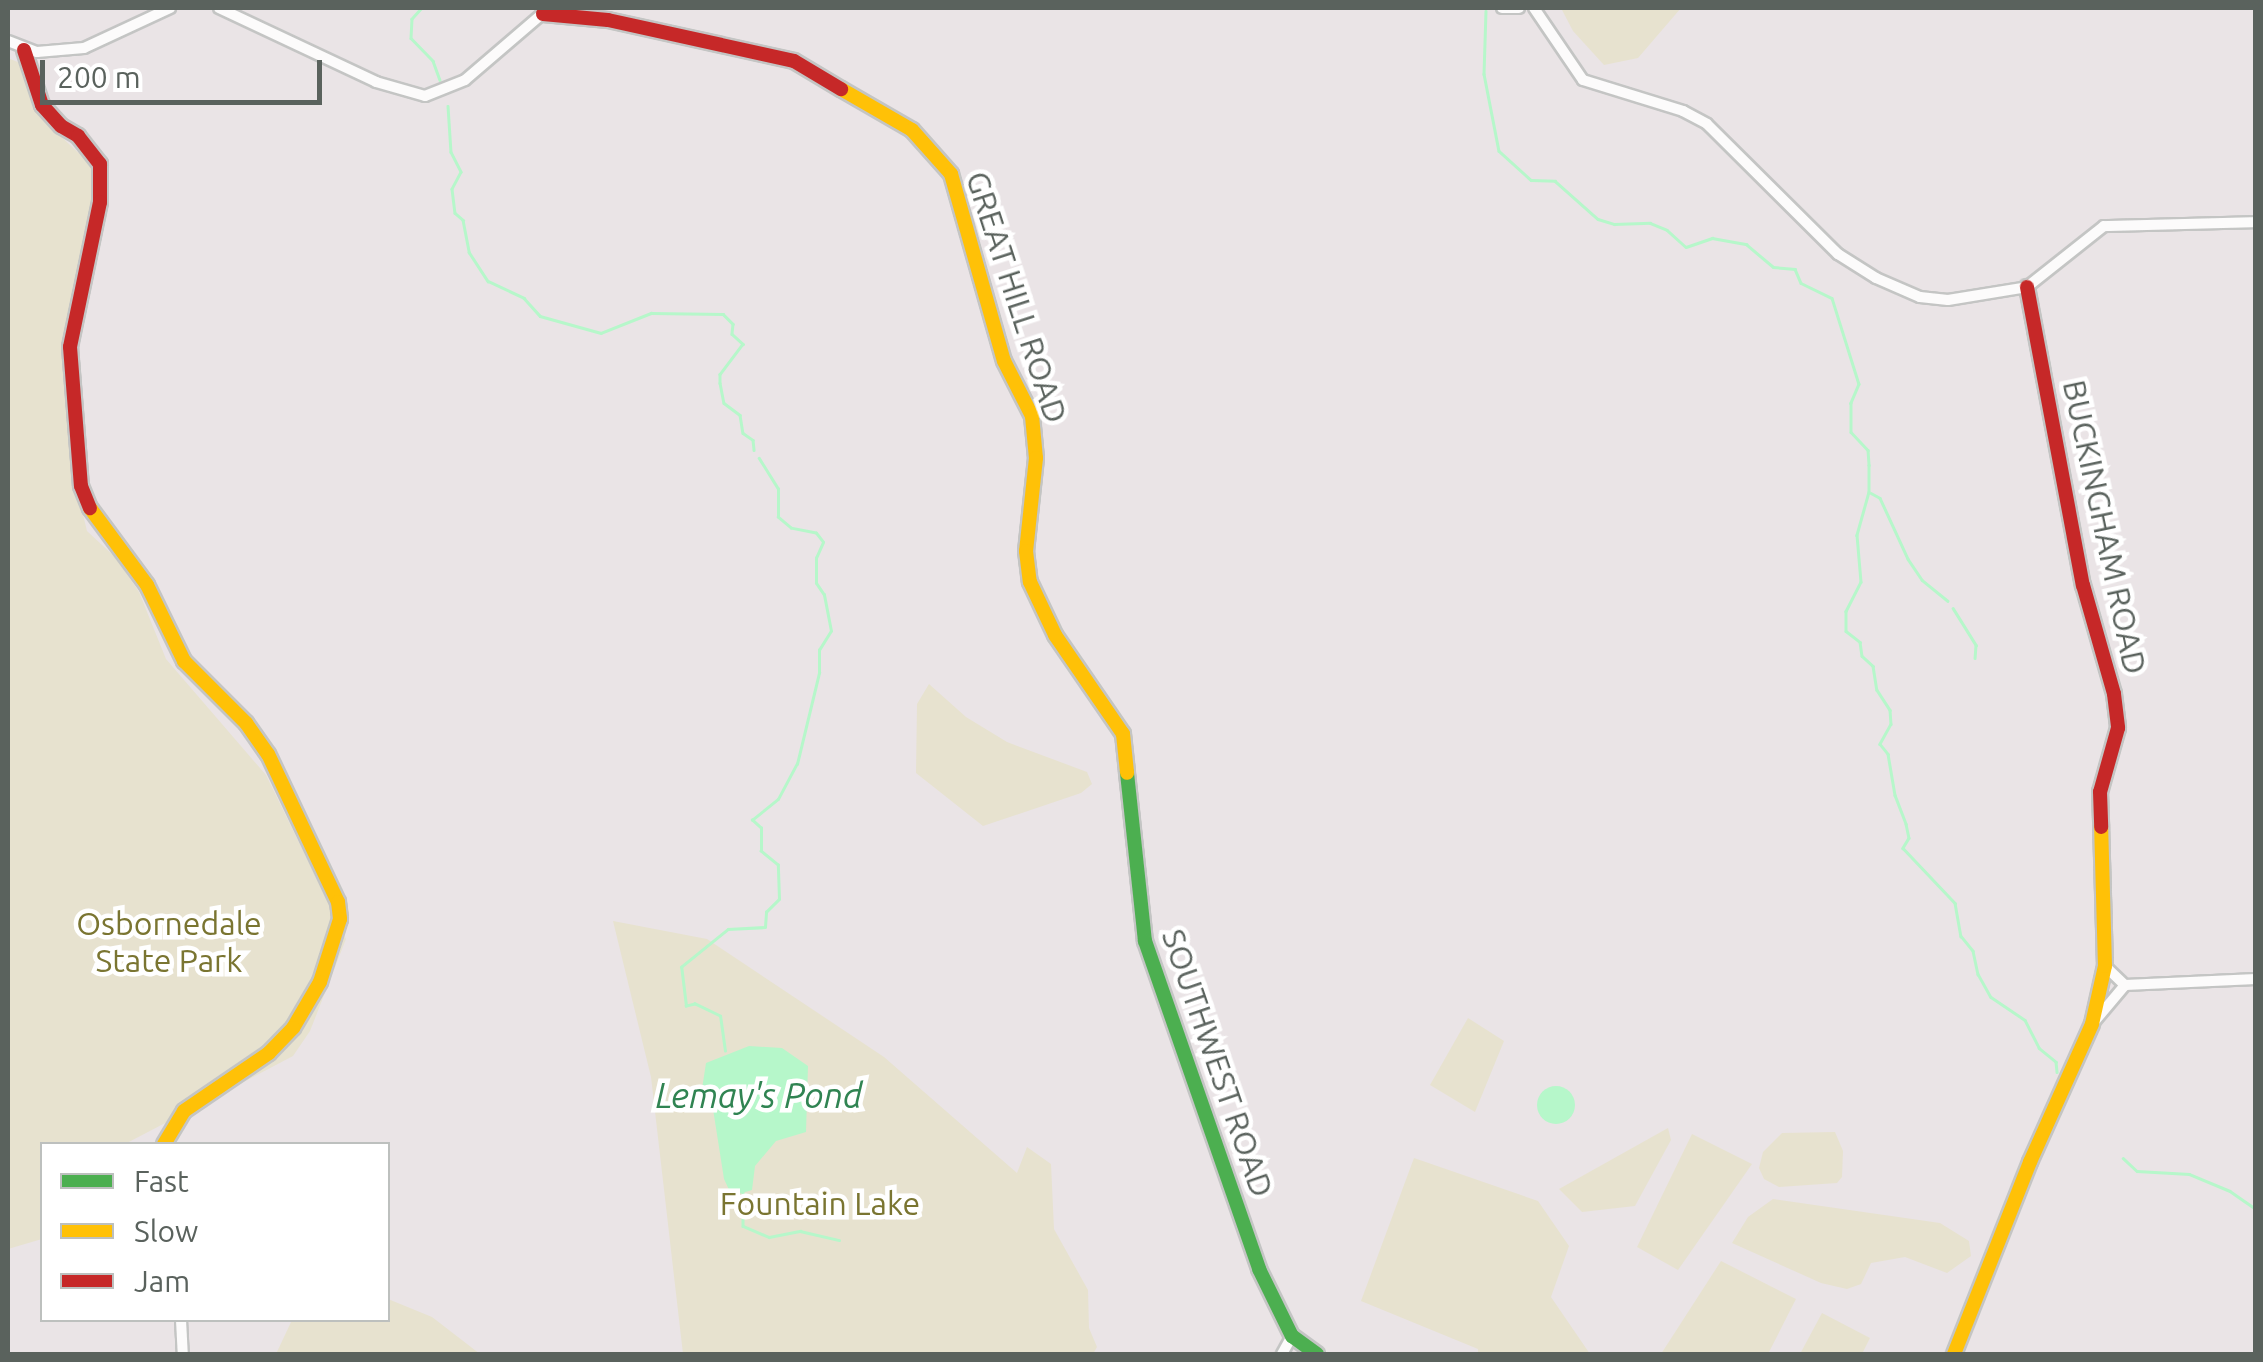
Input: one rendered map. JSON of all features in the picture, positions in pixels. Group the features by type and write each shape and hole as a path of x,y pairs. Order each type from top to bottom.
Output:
{"street":[{"path":"8,42 24,50 60,52 98,44 170,8"},
{"path":"219,8 376,82 424,96 458,85 546,11"},
{"path":"1502,8 1518,8"},
{"path":"1534,8 1583,80 1707,124 1818,236 1876,278 1920,297 1948,300 2027,287 2104,226 2256,222"},
{"name":"GREAT HILL ROAD","path":"546,11 608,20 794,61 912,130 952,174 1004,362 1032,416 1036,447 1026,551 1030,582 1055,636 1123,734 1132,798"},
{"path":"24,50 42,105 61,126 78,136 100,164 100,202 70,347 81,486 93,516 147,585 184,661 246,722 268,754 338,902 340,919 320,982 293,1028 260,1060 184,1111 165,1142"},
{"name":"BUCKINGHAM ROAD","path":"1954,1354 2030,1162 2092,1024 2105,966 2100,792 2118,728 2114,694 2083,585 2027,287"},
{"name":"SOUTHWEST ROAD","path":"1132,798 1145,941 1259,1269 1292,1336 1317,1354"},
{"path":"2105,966 2125,985 2256,980"},
{"path":"2092,1024 2125,985"},
{"path":"181,1322 183,1354"},
{"path":"1282,1354 1292,1336"}],"green space":[{"path":"1561,8 1681,8 1638,58 1604,65 1573,31"},
{"name":"Osbornedale State Park","path":"8,58 27,66 36,99 51,127 106,179 107,214 71,362 78,494 87,531 116,558 139,592 166,659 266,775 346,939 310,1031 293,1056 129,1142 40,1142 40,1240 8,1249"},
{"path":"929,684 966,717 1007,742 1087,772 1092,784 1081,793 983,826 916,773 917,704"},
{"name":"Fountain Lake","path":"613,921 707,939 884,1057 1017,1173 1027,1147 1051,1164 1054,1229 1088,1290 1089,1328 1097,1347 1093,1354 683,1354 651,1077"},
{"path":"1468,1018 1504,1041 1475,1112 1430,1085"},
{"path":"1668,1128 1671,1140 1635,1206 1582,1212 1559,1189"},
{"path":"1835,1132 1843,1151 1842,1177 1837,1183 1779,1187 1764,1179 1759,1168 1763,1152 1782,1133"},
{"path":"1692,1134 1752,1164 1678,1270 1637,1247"},
{"path":"1414,1158 1538,1201 1569,1246 1551,1297 1590,1354 1478,1354 1478,1349 1361,1301"},
{"path":"1773,1199 1940,1223 1969,1241 1971,1256 1947,1273 1905,1257 1871,1263 1861,1284 1847,1289 1821,1283 1732,1243 1748,1217"},
{"path":"1721,1261 1796,1299 1768,1354 1661,1354"},
{"path":"390,1300 432,1317 480,1354 276,1354 291,1322 390,1322"},
{"path":"1822,1313 1870,1338 1862,1354 1800,1354"}],"water":[{"name":"Lemay's Pond","path":"749,1046 782,1048 808,1066 806,1132 776,1141 755,1166 752,1190 732,1196 724,1179 713,1109 702,1089 706,1063"},
{"path":"1556,1086 1569,1092 1575,1105 1569,1118 1556,1124 1543,1118 1537,1105 1543,1092"}],"waterway":[{"path":"422,8 412,19 411,38 433,61 440,80"},
{"path":"1486,11 1484,74 1499,151 1531,180 1555,181 1598,219 1614,224 1650,223 1667,230 1686,247 1712,238 1746,244 1773,267 1795,269 1801,283 1832,298 1859,384 1851,403 1851,432 1868,450 1869,465 1869,492 1857,535 1861,582 1846,611 1846,631 1860,642 1862,656 1873,666 1877,690 1890,710 1891,724 1880,744 1888,754 1895,795 1906,824 1909,838 1903,848 1955,903 1961,936 1973,951 1978,974 1991,997 2025,1020 2039,1048 2056,1062 2057,1072"},
{"path":"448,106 451,152 461,172 452,189 455,213 463,220 469,252 488,281 524,298 540,316 601,333 651,313 723,314 733,324 732,334 743,344 720,374 724,403 740,415 743,433 753,440 754,450"},
{"path":"725,1051 720,1016 695,1004 686,1006 681,967 728,929 765,927 766,912 779,899 778,865 761,851 761,828 752,820 778,799 797,764 819,673 819,650 831,631 824,595 816,583 816,558 823,542 816,533 791,528 778,517 778,489 759,458"},
{"path":"1871,493 1880,498 1922,580 1948,601"},
{"path":"1953,608 1976,645 1975,658"},
{"path":"2123,1158 2137,1171 2189,1174 2230,1191 2256,1209"},
{"path":"743,1191 743,1226 769,1237 800,1231 839,1240"}],"traffic: fast":[{"path":"1127,773 1145,941 1259,1269 1292,1336 1317,1354"}],"traffic: slow":[{"path":"841,89 912,130 951,174 1004,361 1032,416 1036,458 1026,551 1030,582 1055,635 1123,734 1127,773"},
{"path":"90,508 147,585 184,661 246,723 268,754 338,902 340,919 320,982 293,1028 269,1053 184,1111 165,1142"},
{"path":"1954,1354 2030,1162 2092,1024 2105,966 2101,827"}],"traffic: jam":[{"path":"543,14 608,20 794,61 841,89"},
{"path":"24,50 42,105 61,126 78,136 100,164 100,202 70,347 81,486 90,508"},
{"path":"2027,287 2083,585 2114,694 2118,728 2100,792 2101,827"}]}
